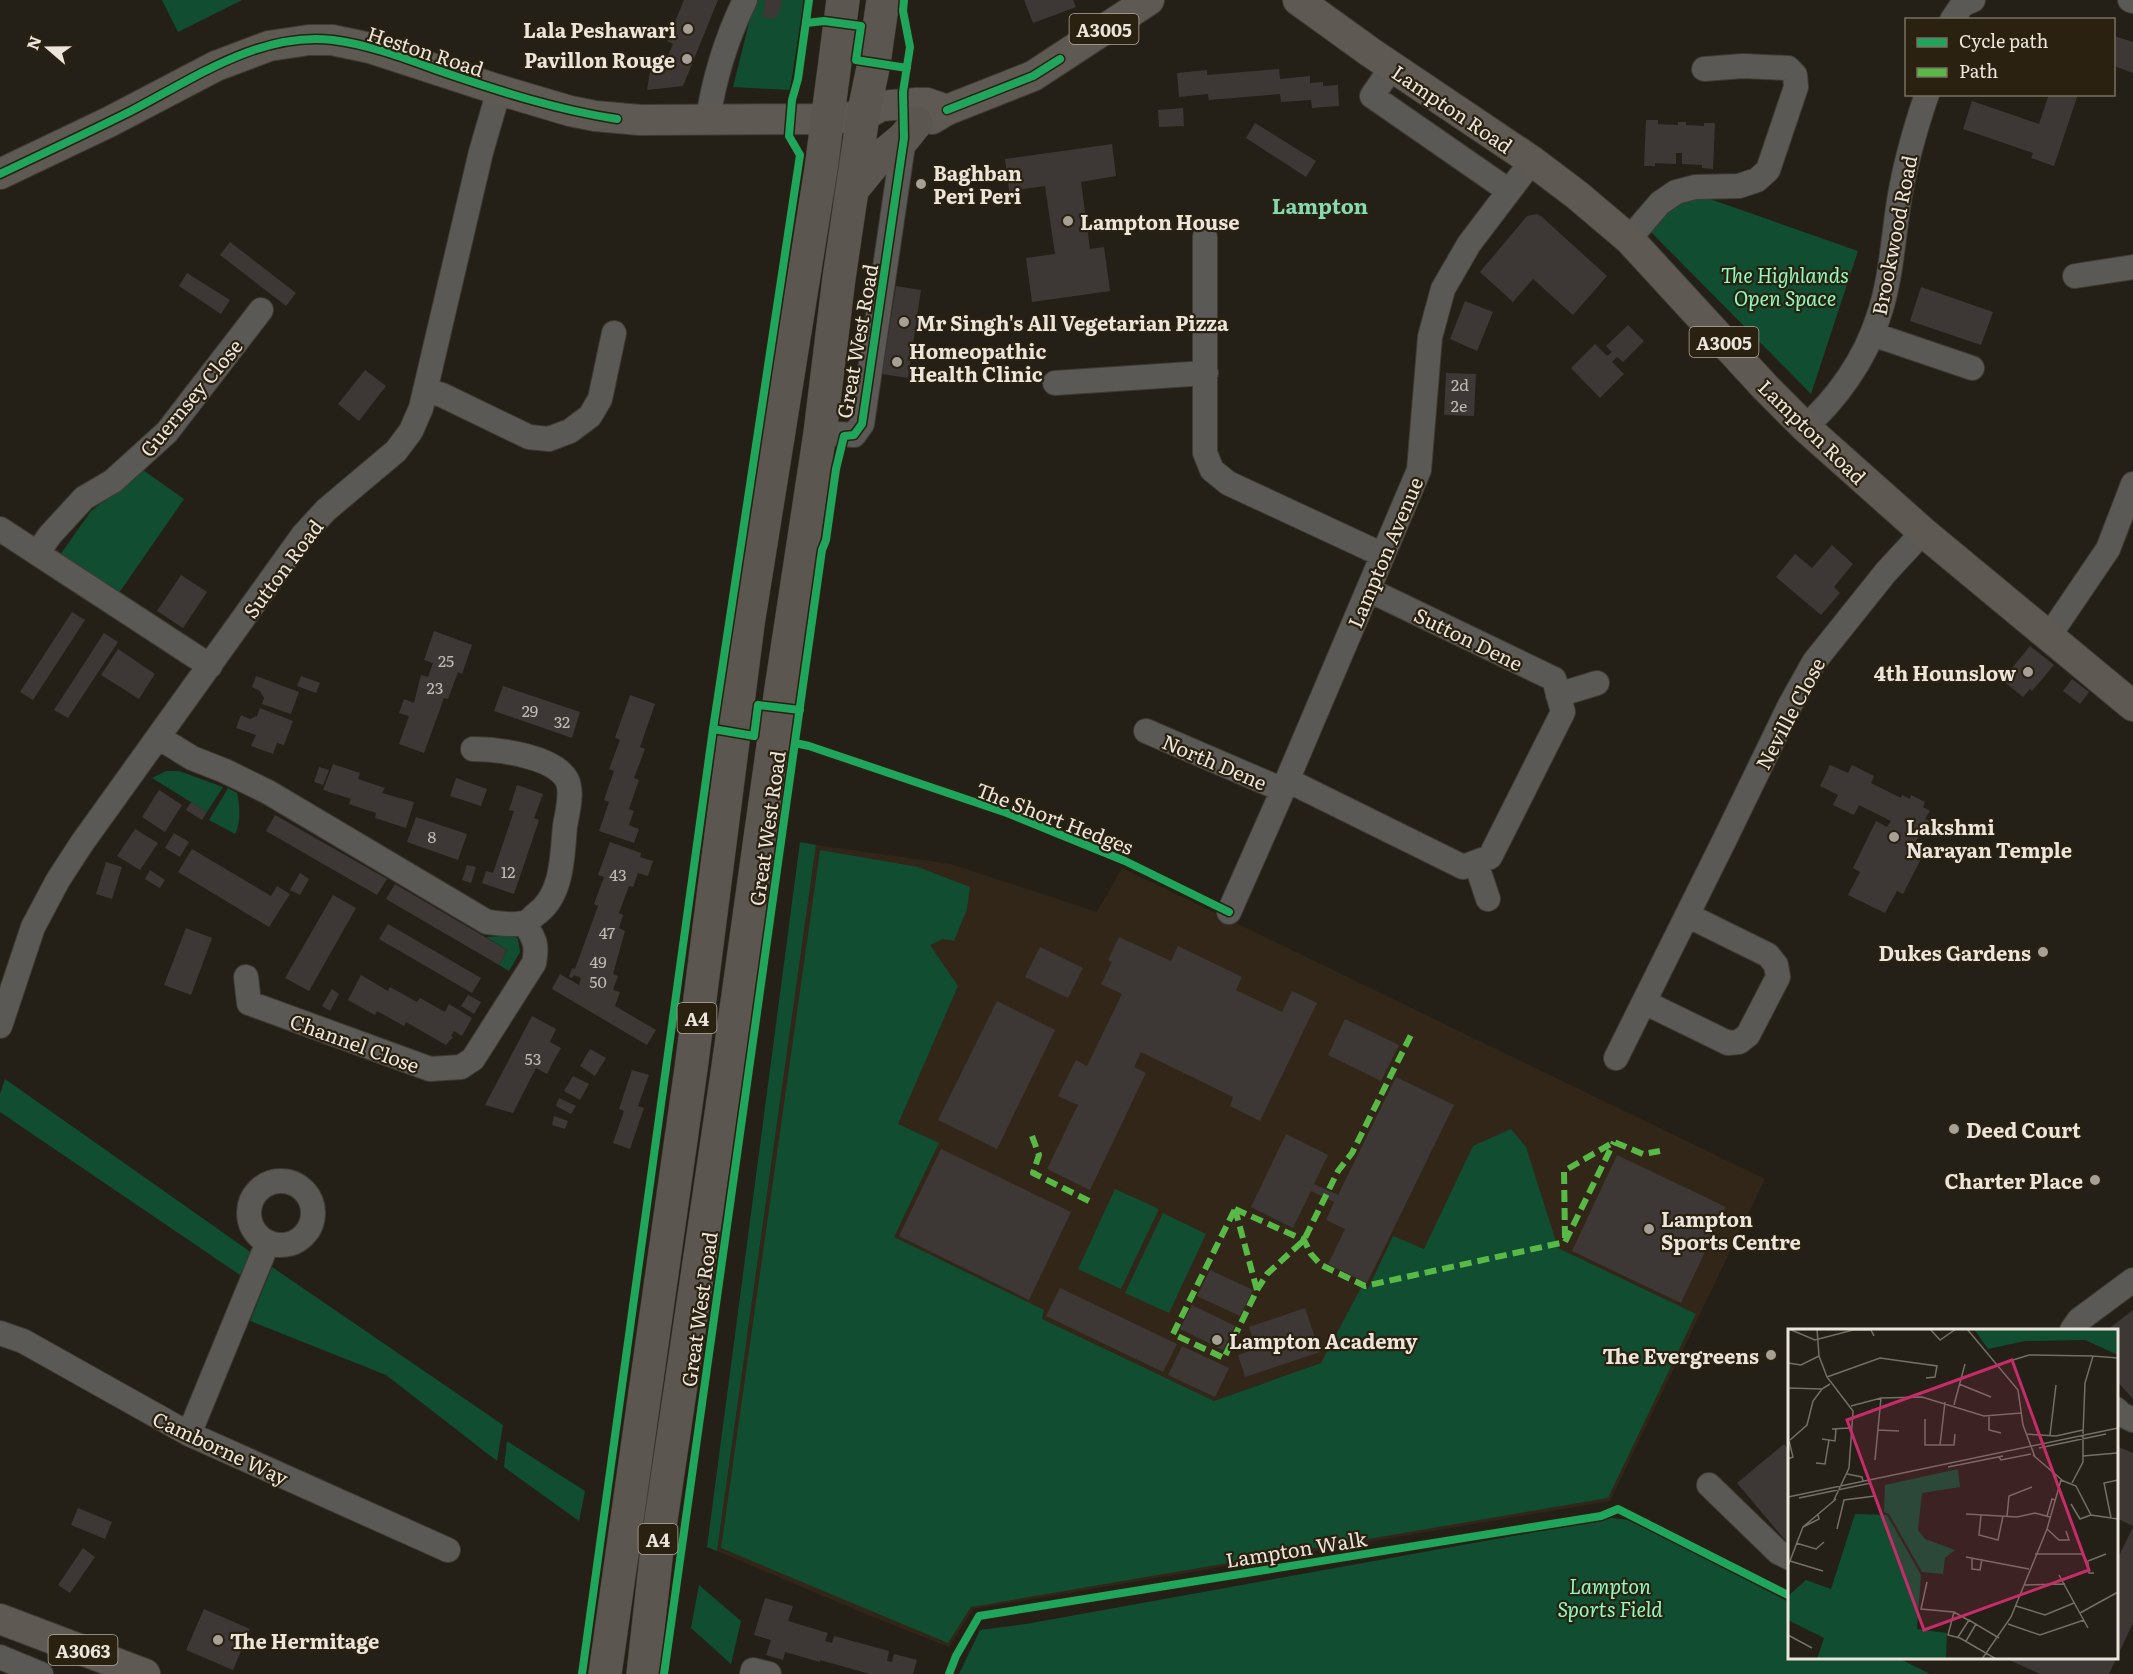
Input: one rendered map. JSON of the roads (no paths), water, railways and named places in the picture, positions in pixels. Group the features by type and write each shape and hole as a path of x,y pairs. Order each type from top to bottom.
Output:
{"highway":[{"name":"Great West Road","path":"605,1674 691,1069 745,646 829,119 843,0"},
{"name":"Great West Road","path":"644,1674 658,1540 781,689 832,434 852,190 883,0"},
{"path":"852,190 874,163 910,130"}],"main road":[{"name":"A3005","path":"863,116 878,123 910,130 947,110 1033,76 1149,0"},
{"name":"Lampton Road","path":"1298,0 1392,67 1532,161 1629,238 1766,388 1805,427 1923,532 2133,706"},
{"name":"Heston Road","path":"0,174 216,66 258,49 289,42 322,39 370,48 570,111 617,119 829,119"},
{"name":"A3005","path":"829,119 863,116 881,106 917,103 927,103 947,110"},
{"name":"A3063","path":"0,1619 141,1673"}],"street":[{"path":"708,119 712,92 745,0"},
{"path":"1953,18 1962,5 1973,0"},
{"path":"1629,238 1660,203 1676,192 1695,188 1739,186 1757,180 1768,170 1796,87 1795,75 1788,68 1743,66 1704,69"},
{"path":"1392,67 1372,96 1509,191"},
{"name":"Sutton Road","path":"0,1026 33,927 58,880 303,535 326,510 386,461 405,441 416,421 481,152 499,90"},
{"name":"Brookwood Road","path":"1805,427 1839,392 1872,334 1887,286 1900,198 1912,138 1926,96"},
{"name":"Great West Road","path":"832,434 854,435 862,424 910,130"},
{"name":"Lampton Avenue","path":"1229,912 1419,470 1430,337 1443,289 1461,255 1532,161"},
{"path":"1205,237 1205,453 1212,470 1228,483 1383,555"},
{"path":"2075,276 2133,267"},
{"name":"Guernsey Close","path":"38,552 50,535 84,498 114,481 167,432 261,310"},
{"path":"425,390 442,395 529,437 549,439 570,431 590,416 600,399 614,333"},
{"path":"1872,334 1972,368"},
{"path":"1055,383 1206,373"},
{"path":"2049,636 2108,549 2133,484"},
{"path":"0,529 210,666"},
{"name":"Neville Close","path":"1616,1058 1790,705 1814,662 1886,572 1923,532"},
{"name":"Sutton Dene","path":"1369,590 1554,679 1558,695"},
{"path":"1285,785 1463,867 1490,857 1563,712 1558,695 1597,684"},
{"name":"North Dene","path":"1146,731 1285,785"},
{"path":"158,737 192,758 268,792 487,922 525,923 542,910 559,880 569,796 567,781 554,768 531,758 495,749 473,749"},
{"path":"1476,862 1488,899"},
{"path":"1644,1002 1728,1044 1739,1042 1748,1035 1778,977 1776,964 1768,955 1687,915"},
{"name":"Channel Close","path":"246,977 249,1003 430,1069 460,1067 472,1059 534,963 535,941 525,923"},
{"path":"189,1434 268,1242"},
{"path":"2073,1329 2079,1320 2133,1280"},
{"name":"Camborne Way","path":"0,1333 23,1341 189,1434 448,1550"},
{"path":"2118,1411 2133,1420"},
{"path":"1709,1485 1778,1552 1788,1557"},
{"path":"0,1657 41,1674"},
{"path":"752,1674 753,1670 769,1674"}],"place":[{"name":"Lala Peshawari","path":"688,29"},
{"name":"Pavillon Rouge","path":"687,59"},
{"name":"Baghban Peri Peri","path":"921,184"},
{"name":"Lampton House","path":"1068,221"},
{"name":"Mr Singh's All Vegetarian Pizza","path":"904,322"},
{"name":"Homeopathic Health Clinic","path":"897,362"},
{"name":"4th Hounslow","path":"2028,672"},
{"name":"Lakshmi Narayan Temple","path":"1894,837"},
{"name":"Dukes Gardens","path":"2043,952"},
{"name":"Deed Court","path":"1954,1129"},
{"name":"Charter Place","path":"2095,1180"},
{"name":"Lampton Sports Centre","path":"1649,1229"},
{"name":"Lampton Academy","path":"1217,1340"},
{"name":"The Evergreens","path":"1771,1355"},
{"name":"The Hermitage","path":"218,1640"}],"district":[{"name":"Lampton","path":"1320,204"}],"park label":[{"name":"The Highlands Open Space","path":"1785,286"},
{"name":"Lampton Sports Field","path":"1610,1596"}]}
